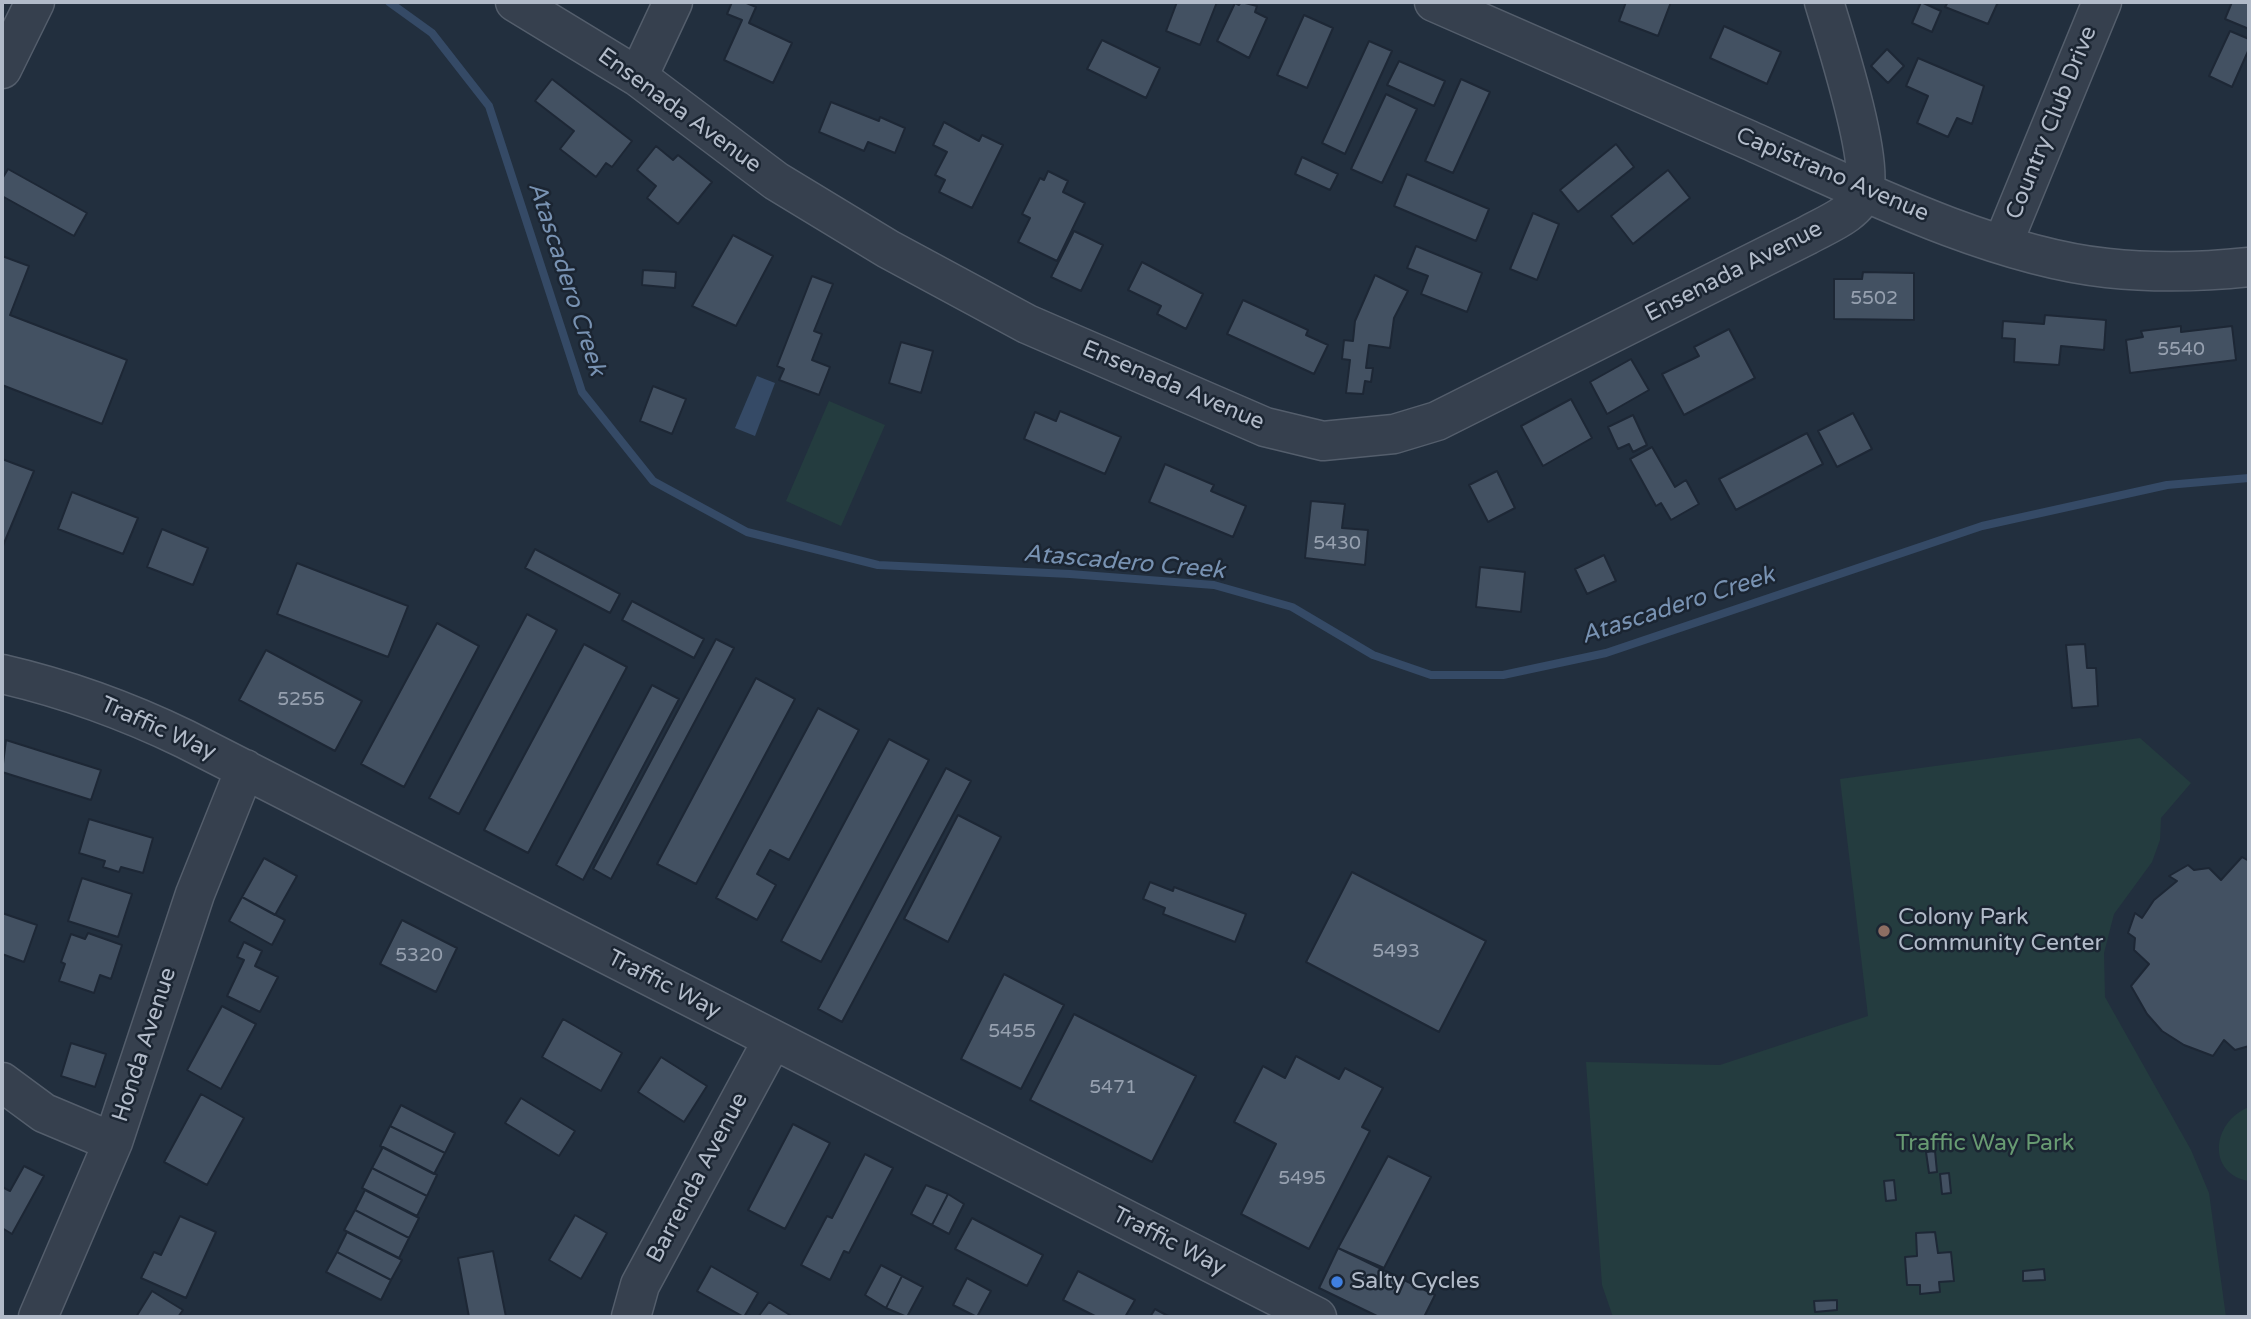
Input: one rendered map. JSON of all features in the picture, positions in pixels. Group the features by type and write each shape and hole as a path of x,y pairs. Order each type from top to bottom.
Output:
{"street":[{"name":"Ensenada Avenue","path":"515,2 638,78 776,181 888,249 1027,324 1265,427 1323,441 1394,435 1437,421 1477,403 1806,236 1849,212 1864,191"},
{"path":"638,78 673,2"},
{"name":"Capistrano Avenue","path":"1434,2 1864,191 2003,243 2104,268 2158,272 2249,267"},
{"path":"1825,2 1855,111 1866,167 1864,191"},
{"name":"Country Club Drive","path":"2003,243 2102,2"},
{"path":"2,69 31,11"},
{"name":"Traffic Way","path":"2,674 61,688 128,711 1303,1314"},
{"name":"Honda Avenue","path":"38,1317 113,1142 195,894 245,769"},
{"name":"Barrenda Avenue","path":"631,1317 640,1286 772,1041"},
{"path":"2,1082 44,1113 113,1142"}],"green space":[{"path":"829,401 885,425 841,526 786,501"},
{"name":"Traffic Way Park","path":"2140,738 2191,783 2161,818 2160,840 2152,862 2114,914 2104,953 2105,997 2191,1150 2209,1193 2226,1317 1613,1317 1602,1285 1586,1062 1720,1065 1868,1016 1840,779"},
{"path":"2249,1107 2249,1181 2226,1169 2219,1147 2227,1124 2236,1114"}],"water":[{"path":"757,376 775,383 755,436 735,428"}],"building":[{"path":"732,2 744,2 756,7 749,23 792,43 773,83 724,60 742,20 727,14"},
{"path":"1177,2 1217,2 1200,45 1166,31"},
{"path":"1241,2 1257,6 1255,12 1267,18 1249,58 1217,41 1235,3 1239,5"},
{"path":"1626,2 1671,2 1658,36 1619,21"},
{"path":"1921,2 1941,11 1932,32 1912,23"},
{"path":"1948,2 1998,2 1988,24 1945,7"},
{"path":"2232,2 2249,2 2249,29 2225,19"},
{"path":"1304,15 1333,28 1307,88 1277,75"},
{"path":"1724,26 1781,52 1767,84 1710,58"},
{"path":"2230,31 2249,39 2249,49 2232,87 2209,76"},
{"path":"1102,40 1160,68 1146,98 1087,69"},
{"path":"1369,41 1392,51 1345,154 1322,143"},
{"path":"1887,49 1904,66 1888,83 1871,66"},
{"path":"1918,58 1984,86 1972,124 1957,118 1948,137 1917,123 1928,96 1906,86"},
{"path":"1399,61 1445,81 1434,106 1387,85"},
{"path":"552,79 632,141 612,167 606,163 596,177 560,149 574,131 535,101"},
{"path":"1461,79 1490,92 1453,173 1425,161"},
{"path":"1386,94 1417,109 1382,183 1351,169"},
{"path":"831,102 905,128 895,153 868,142 864,151 819,132"},
{"path":"944,122 979,141 982,135 1003,145 972,208 939,192 945,180 935,175 947,152 933,145"},
{"path":"1616,144 1634,167 1578,212 1560,190"},
{"path":"656,146 673,160 678,155 712,182 678,224 647,198 656,186 637,170"},
{"path":"1302,157 1338,174 1330,190 1295,174"},
{"path":"8,169 87,213 74,236 2,196 2,179"},
{"path":"1668,170 1690,198 1633,244 1611,216"},
{"path":"1048,171 1068,181 1063,192 1085,203 1057,261 1018,242 1030,218 1022,214 1040,178 1044,180"},
{"path":"1407,174 1489,209 1476,241 1394,206"},
{"path":"1533,213 1559,224 1537,280 1510,269"},
{"path":"1074,231 1103,245 1081,291 1051,277"},
{"path":"733,235 773,256 736,326 692,306"},
{"path":"1416,246 1482,273 1467,312 1421,294 1428,276 1407,268"},
{"path":"2,256 29,266 10,315 127,360 102,424 2,385"},
{"path":"1142,262 1203,294 1186,329 1157,314 1161,306 1128,290"},
{"path":"643,270 676,272 675,288 642,285"},
{"path":"1863,272 1914,273 1914,320 1834,319 1834,279 1862,279"},
{"path":"1375,275 1408,291 1394,318 1390,348 1369,345 1366,368 1373,368 1371,382 1365,381 1363,394 1346,393 1350,360 1342,359 1344,340 1353,341 1355,321"},
{"path":"812,276 833,284 814,331 822,334 812,360 830,367 819,395 779,380 784,369 777,366"},
{"path":"1243,300 1308,330 1306,335 1328,345 1314,374 1227,334"},
{"path":"2045,315 2106,320 2104,350 2061,346 2059,365 2014,362 2015,339 2002,338 2003,321 2044,324"},
{"path":"2181,326 2181,332 2232,326 2236,360 2130,373 2126,340 2143,337 2141,331"},
{"path":"1729,329 1755,378 1684,415 1662,374 1699,356 1694,347"},
{"path":"901,342 933,351 921,393 889,383"},
{"path":"1631,359 1649,390 1607,414 1590,382"},
{"path":"653,386 686,399 672,434 640,421"},
{"path":"1571,399 1592,438 1543,466 1521,426"},
{"path":"1060,411 1121,437 1105,474 1024,439 1035,412 1056,421"},
{"path":"1853,413 1872,449 1837,467 1818,431"},
{"path":"1633,415 1647,445 1633,452 1629,444 1618,449 1608,427"},
{"path":"1807,433 1823,464 1736,510 1719,479"},
{"path":"1652,447 1675,487 1686,480 1699,504 1671,520 1661,503 1656,506 1630,459"},
{"path":"2,459 34,471 2,548"},
{"path":"1165,464 1214,485 1211,491 1246,506 1233,537 1149,502"},
{"path":"1497,471 1515,508 1488,522 1469,485"},
{"path":"72,492 138,518 123,554 58,529"},
{"path":"1311,501 1345,504 1342,528 1368,530 1365,565 1305,558"},
{"path":"162,529 208,548 193,585 147,567"},
{"path":"535,549 620,594 610,613 525,568"},
{"path":"1604,555 1616,581 1587,594 1575,569"},
{"path":"297,563 408,606 388,657 277,614"},
{"path":"1480,567 1525,572 1521,612 1476,607"},
{"path":"632,601 704,639 694,658 622,620"},
{"path":"527,614 557,630 459,814 429,798"},
{"path":"437,623 479,646 404,787 361,764"},
{"path":"716,639 734,648 611,879 593,869"},
{"path":"584,644 627,667 528,853 484,830"},
{"path":"2085,644 2087,668 2096,668 2098,706 2072,708 2066,645"},
{"path":"266,650 362,701 335,751 239,700"},
{"path":"756,678 795,699 696,884 657,864"},
{"path":"652,685 679,699 583,880 556,865"},
{"path":"818,708 859,730 789,860 770,850 757,874 776,885 757,920 716,898"},
{"path":"889,739 929,760 821,962 781,941"},
{"path":"6,740 101,770 91,800 2,772"},
{"path":"946,768 971,781 842,1022 818,1009"},
{"path":"958,815 1001,837 948,942 904,919"},
{"path":"89,819 153,838 143,873 121,867 119,872 103,867 105,861 79,853"},
{"name":"Colony Park Community Center","path":"2242,857 2249,861 2249,1046 2235,1050 2224,1040 2213,1056 2184,1045 2162,1031 2147,1014 2131,986 2149,964 2134,950 2135,938 2128,933 2135,913 2142,918 2154,900 2177,881 2169,876 2188,865 2194,870 2209,868 2221,880"},
{"path":"264,858 297,876 275,915 242,897"},
{"path":"1352,872 1486,941 1439,1032 1306,962"},
{"path":"82,878 132,894 118,937 68,921"},
{"path":"1150,882 1173,891 1174,887 1246,914 1235,942 1163,914 1165,908 1143,899"},
{"path":"242,897 285,920 272,945 229,921"},
{"path":"2,913 37,925 24,962 2,954"},
{"path":"402,920 457,948 436,992 380,964"},
{"path":"88,933 122,945 111,979 100,975 94,993 59,981 65,964 61,962 71,934 85,939"},
{"path":"244,942 262,951 255,966 278,977 260,1012 227,996 244,960 237,957"},
{"path":"1004,974 1064,1005 1021,1089 961,1059"},
{"path":"222,1006 256,1024 221,1089 187,1070"},
{"path":"1074,1014 1196,1076 1152,1162 1030,1100"},
{"path":"563,1019 622,1053 601,1091 542,1057"},
{"path":"71,1043 106,1054 95,1087 61,1076"},
{"path":"1296,1056 1339,1079 1345,1068 1383,1088 1362,1127 1370,1131 1309,1249 1241,1214 1276,1144 1234,1122 1263,1066 1285,1078"},
{"path":"661,1057 707,1086 684,1122 638,1092"},
{"path":"201,1094 244,1118 207,1185 164,1162"},
{"path":"521,1098 575,1131 559,1156 505,1123"},
{"path":"401,1105 455,1133 445,1153 390,1126"},
{"path":"793,1124 830,1143 785,1229 748,1210"},
{"path":"390,1126 445,1153 434,1174 380,1146"},
{"path":"383,1147 437,1175 427,1196 372,1168"},
{"path":"1935,1151 1937,1172 1929,1173 1926,1152"},
{"path":"865,1154 893,1168 849,1253 844,1251 830,1280 801,1265 827,1216 832,1218"},
{"path":"1388,1156 1431,1177 1384,1268 1338,1248"},
{"path":"24,1166 44,1176 12,1234 2,1228 2,1187 10,1191"},
{"path":"372,1168 427,1196 417,1216 362,1188"},
{"path":"1949,1173 1951,1193 1942,1194 1940,1174"},
{"path":"1894,1180 1896,1200 1886,1201 1884,1181"},
{"path":"926,1185 948,1194 932,1225 911,1214"},
{"path":"365,1190 419,1218 409,1238 355,1210"},
{"path":"948,1194 964,1204 949,1234 932,1225"},
{"path":"355,1210 409,1238 399,1258 344,1230"},
{"path":"575,1215 607,1233 581,1279 549,1260"},
{"path":"180,1216 216,1232 186,1298 141,1278 154,1252 161,1255"},
{"path":"972,1218 1043,1255 1027,1286 955,1249"},
{"path":"347,1232 402,1260 391,1280 337,1252"},
{"path":"1935,1232 1938,1253 1951,1252 1954,1281 1939,1282 1940,1292 1920,1294 1920,1285 1907,1285 1905,1257 1917,1256 1916,1233"},
{"path":"1338,1248 1435,1295 1424,1317 1379,1317 1319,1288"},
{"path":"493,1251 506,1317 469,1317 458,1258"},
{"path":"337,1252 391,1280 381,1300 326,1272"},
{"path":"881,1265 902,1276 886,1308 865,1295"},
{"path":"711,1266 758,1293 744,1317 697,1291"},
{"path":"2044,1269 2045,1280 2023,1281 2023,1271"},
{"path":"1078,1271 1135,1300 1125,1317 1097,1317 1063,1300"},
{"path":"902,1276 923,1287 907,1317 886,1308"},
{"path":"967,1278 991,1291 977,1317 953,1305"},
{"path":"152,1291 183,1310 178,1317 136,1317"},
{"path":"1837,1300 1837,1310 1815,1312 1814,1301"},
{"path":"769,1302 793,1317 758,1317"},
{"path":"1155,1309 1170,1317 1150,1317"}],"waterway":[{"name":"Atascadero Creek","path":"389,2 432,33 489,106 582,392 653,481 747,532 878,565 1070,574 1214,585 1292,607 1373,655 1431,675 1503,675 1606,653 1982,526 2167,485 2249,478"}],"place":[{"name":"Colony Park Community Center","path":"1884,931"},
{"name":"Salty Cycles","path":"1337,1282"}]}
